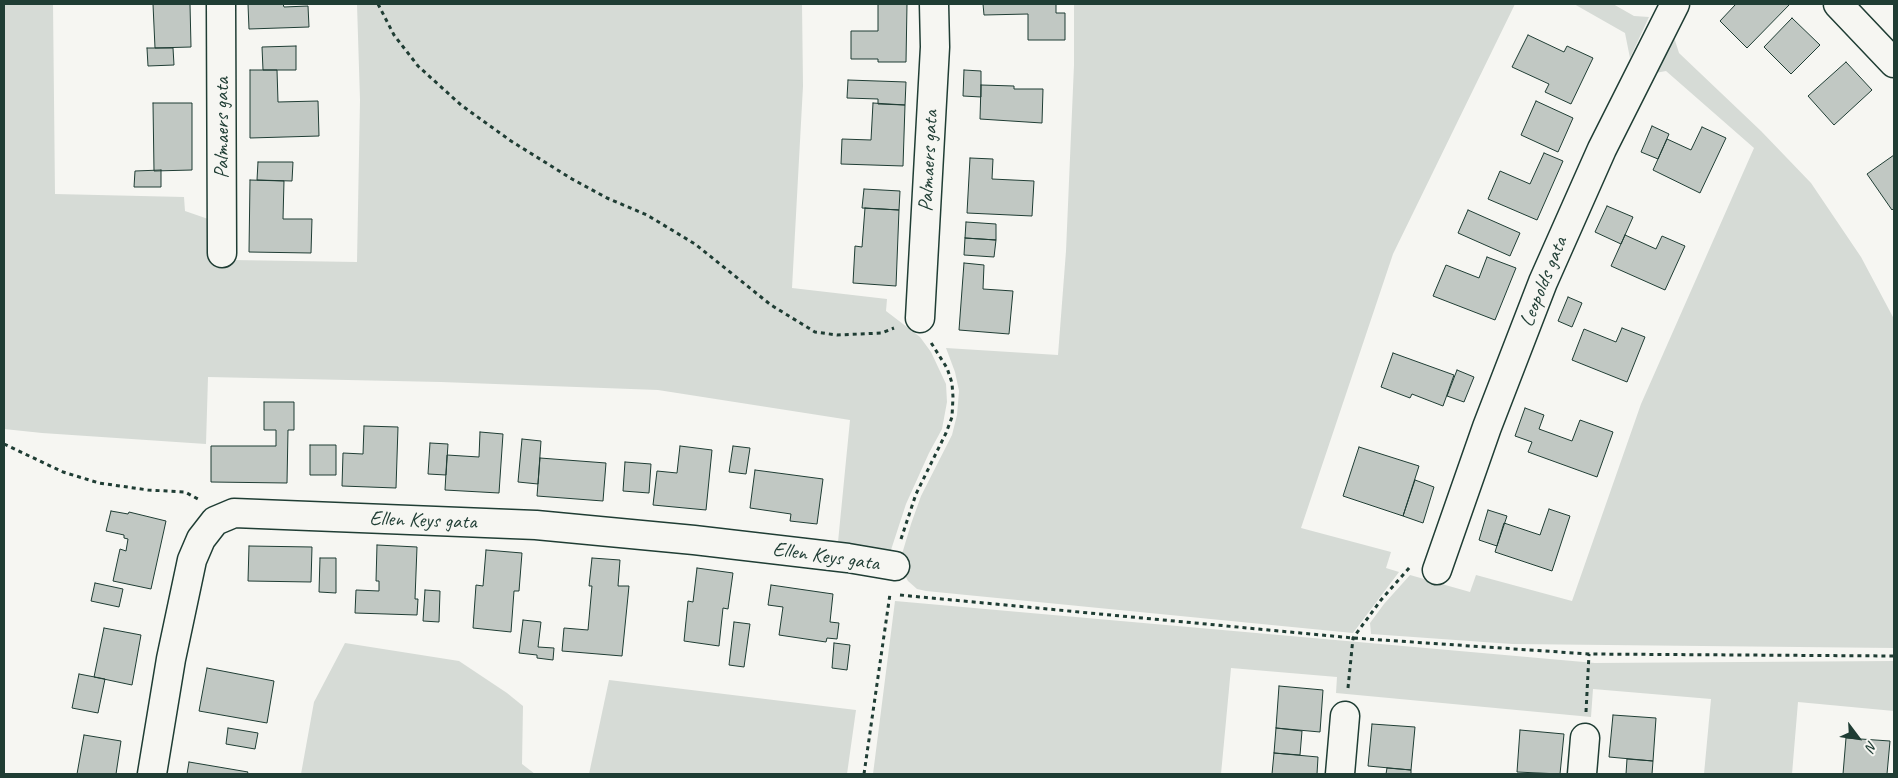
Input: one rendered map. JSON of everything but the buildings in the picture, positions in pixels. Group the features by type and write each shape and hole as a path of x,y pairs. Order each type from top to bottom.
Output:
{"street":[{"name":"Palmaers gata","path":"221,4 222,253"},
{"name":"Palmaers gata","path":"920,318 935,47 934,4"},
{"name":"Leopolds gata","path":"1436,570 1487,427 1543,282 1602,149 1676,4"},
{"path":"1838,4 1894,63"},
{"name":"Ellen Keys gata","path":"215,521 234,513 536,525 694,540 848,558 895,566"},
{"path":"152,774 171,659 192,560 201,539 215,521"},
{"path":"1340,774 1345,716"},
{"path":"1582,774 1585,738"}],"path":[{"path":"378,4 394,35 418,66 461,105 511,141 572,179 607,198 647,215 695,244 771,306 803,326 815,332 837,335 882,333 920,318"},
{"path":"4,444 63,472 99,482 148,490 185,492 207,504 215,521"},
{"path":"1345,716 1353,638 1381,600 1412,565 1436,570"},
{"path":"890,594 1353,638 1589,654 1894,656"},
{"path":"1585,738 1589,654"}],"shaded area":[{"path":"4,4 53,4 55,194 184,197 185,211 211,220 233,260 357,262 360,100 357,4 802,4 803,86 792,288 887,299 886,311 920,337 931,352 946,384 947,402 942,429 906,504 890,553 838,542 850,420 658,390 441,382 208,377 206,444 4,429"},
{"path":"1074,4 1515,4 1393,254 1301,528 1391,552 1386,568 1399,572 1353,633 926,591 917,589 908,581 901,568 902,554 921,496 952,435 957,415 959,391 955,372 946,348 1058,355 1066,251 1074,65"},
{"path":"1574,4 1613,4 1634,16 1649,17 1630,58 1625,33"},
{"path":"1673,34 1679,53 1761,131 1811,183 1861,257 1894,319 1894,648 1512,644 1371,634 1370,623 1410,575 1470,592 1476,575 1572,601 1641,404 1754,148 1666,71 1650,74"},
{"path":"895,601 1595,663 1894,661 1894,711 1798,702 1792,774 1704,774 1711,699 1593,689 1591,717 1336,693 1337,677 1231,668 1221,774 873,774"},
{"path":"345,643 459,661 507,693 523,706 522,764 535,774 301,774 314,702"},
{"path":"609,680 856,710 847,774 589,774"}]}
